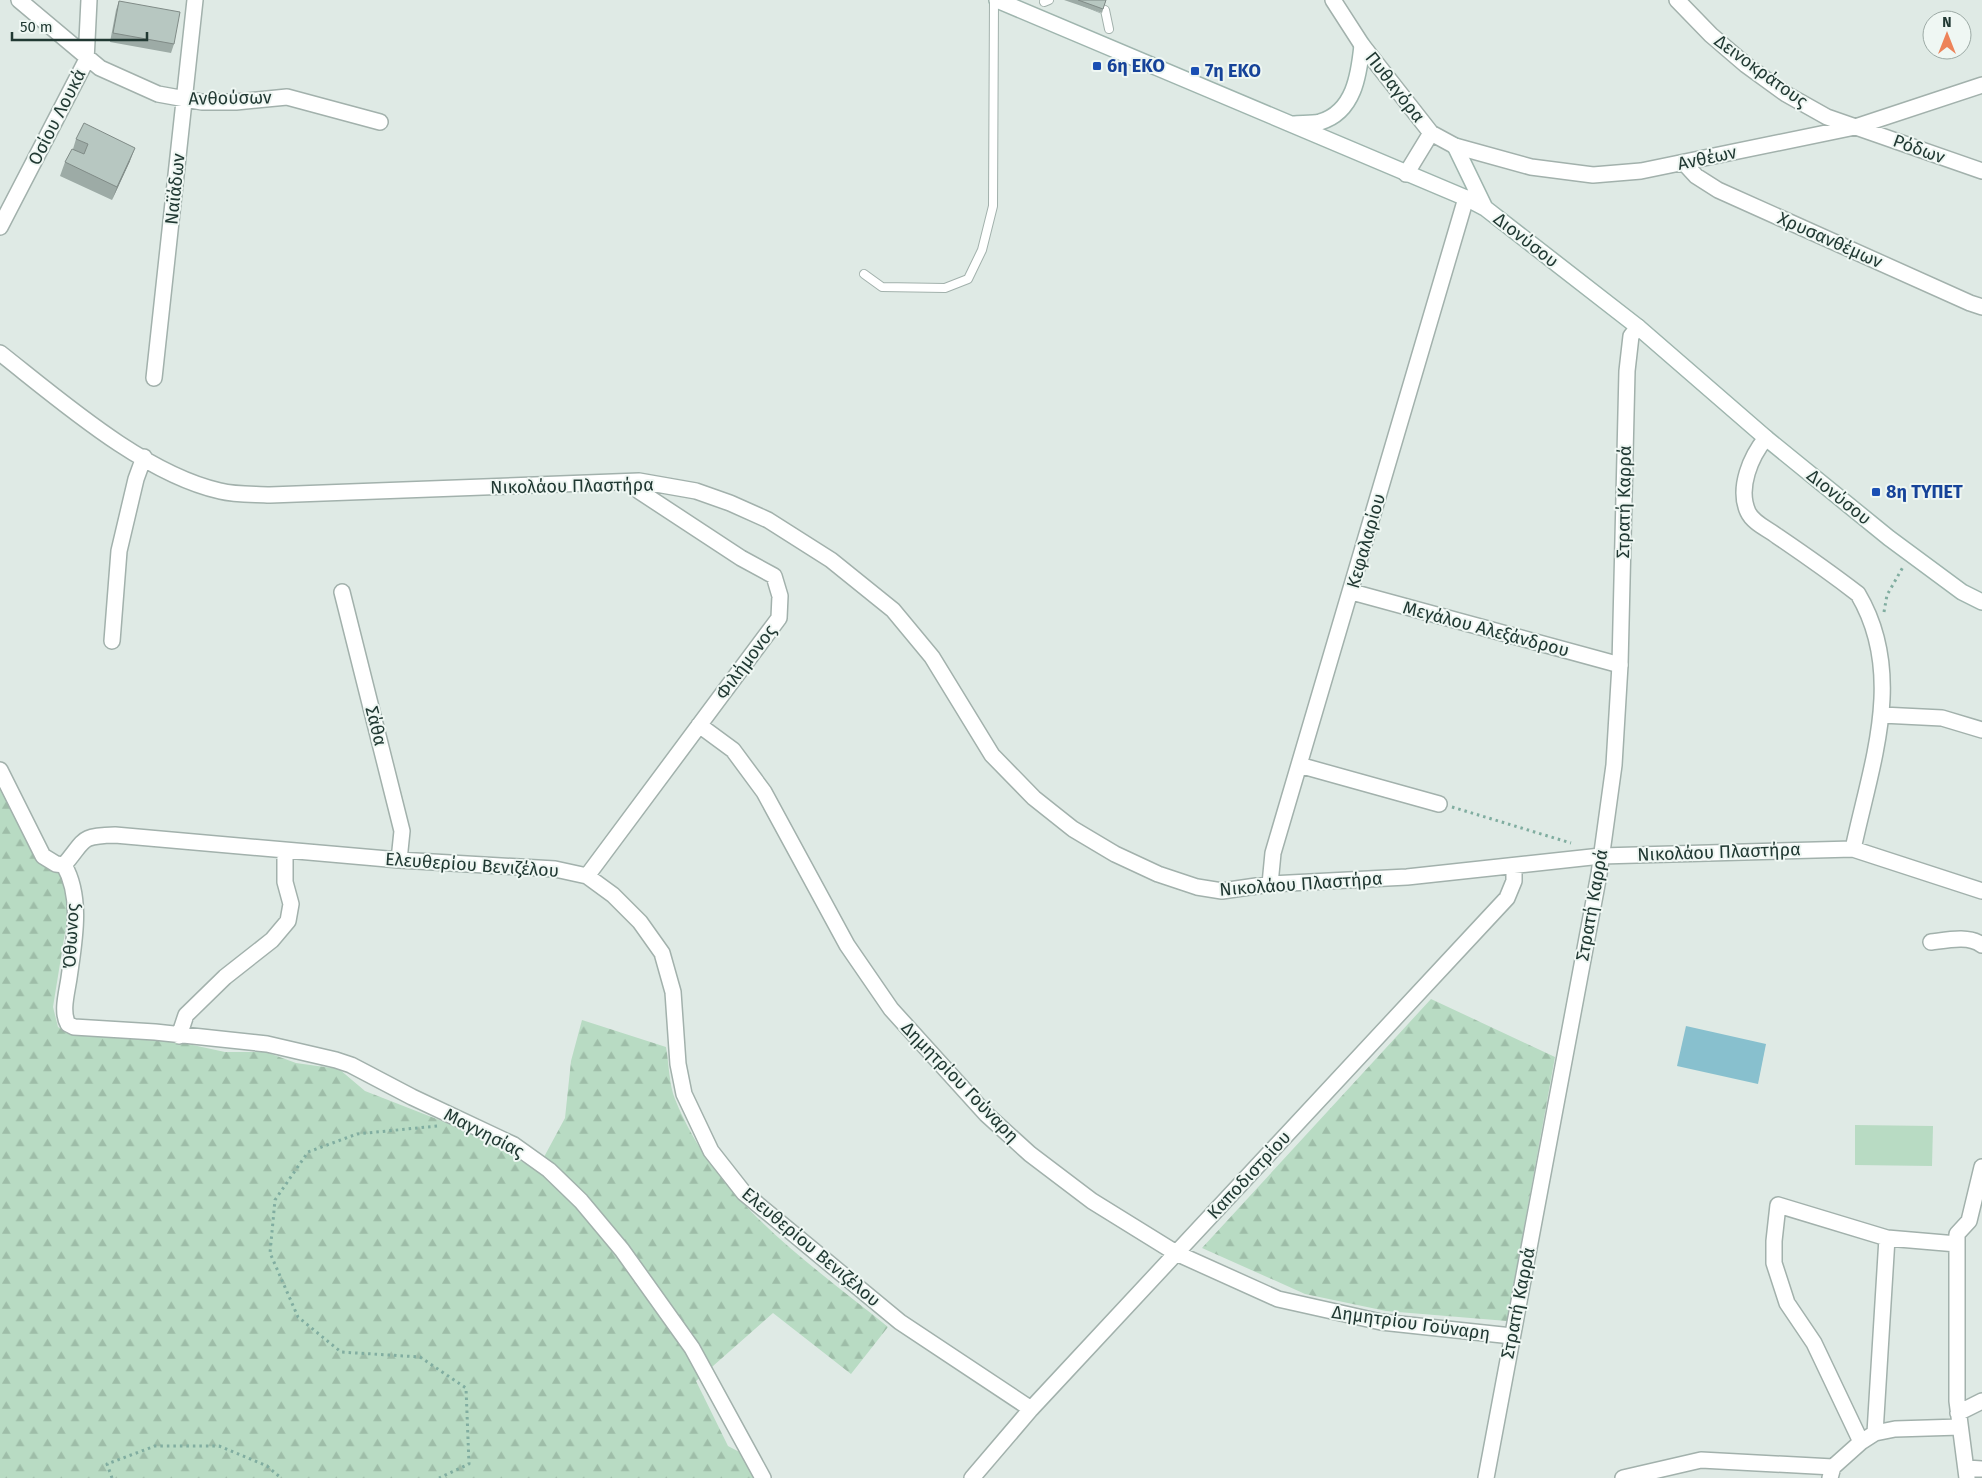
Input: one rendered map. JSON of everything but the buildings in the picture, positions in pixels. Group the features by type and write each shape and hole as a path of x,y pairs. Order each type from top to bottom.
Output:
{"street":[{"name":"Ανθούσων","path":"19,0 100,68 158,94 184,100 236,102 287,97 380,122"},
{"name":"Οσίου Λουκά","path":"0,227 87,56 89,0"},
{"name":"Ναϊάδων","path":"154,378 195,0"},
{"name":"Διονύσου","path":"995,0 1466,198 1485,208 1638,327 1766,438 1910,554 1962,592 1982,602"},
{"name":"Πυθαγόρα","path":"1333,0 1362,45 1431,132 1406,174"},
{"name":"Δεινοκράτους","path":"1677,0 1711,35 1770,82 1827,117 1855,126"},
{"path":"1290,124 1320,122 1334,115 1345,104 1359,75 1362,45"},
{"name":"Ανθέων","path":"1431,132 1455,146 1531,167 1592,175 1633,172 1684,163 1855,126 1982,85"},
{"name":"Ρόδων","path":"1855,126 1982,171"},
{"path":"1455,146 1485,208"},
{"name":"Χρυσανθέμων","path":"1684,163 1696,176 1718,190 1970,303 1982,306"},
{"name":"Κεφαλαρίου","path":"1270,884 1273,853 1298,765 1352,592 1466,198"},
{"name":"Στρατή Καρρά","path":"1486,1478 1601,856 1614,765 1620,665 1627,371 1632,336 1638,327"},
{"name":"Νικολάου Πλαστήρα","path":"0,353 90,424 180,478 221,491 270,495 639,481 696,491 730,503 768,520 831,560 893,610 932,657 992,755 1034,798 1073,829 1132,863 1203,889 1222,891 1270,884 1407,877 1601,856 1852,849 1982,891"},
{"path":"1766,438 1753,458 1746,478 1745,501 1748,514 1764,528 1858,594 1866,607 1880,643 1884,677 1882,715 1852,849"},
{"path":"112,640 119,551 136,479 144,457"},
{"name":"Φιλήμονος","path":"587,876 778,618 780,596 774,576 758,565 741,558 639,491 639,481"},
{"name":"Σάθα","path":"342,592 402,831 399,860"},
{"name":"Μεγάλου Αλεξάνδρου","path":"1352,592 1620,665"},
{"path":"1882,715 1942,718 1982,730"},
{"name":"Δημητρίου Γούναρη","path":"699,725 733,750 764,792 848,945 891,1009 986,1114 1030,1154 1092,1202 1176,1253 1278,1299 1332,1313 1381,1322 1512,1336"},
{"path":"1298,765 1439,804"},
{"path":"0,770 43,856 56,864 64,865"},
{"name":"Ελευθερίου Βενιζέλου","path":"64,865 81,840 96,835 116,834 399,860 555,868 587,876 613,895 640,922 662,953 674,992 678,1064 684,1094 711,1151 744,1193 900,1322 1031,1409"},
{"path":"179,1036 186,1015 225,977 272,940 288,921 291,904 285,882 285,850"},
{"name":"Όθωνος","path":"64,865 70,876 75,905 73,949 65,1010"},
{"name":"Καποδιστρίου","path":"972,1478 1031,1409 1507,898 1514,881 1514,866"},
{"path":"1931,942 1956,939 1977,942 1982,945"},
{"name":"Μαγνησίας","path":"65,1010 66,1020 74,1027 155,1032 267,1044 336,1060 351,1065 412,1097 514,1145 549,1170 580,1201 622,1250 692,1348 762,1478"},
{"path":"1972,1472 1959,1420 1957,1234 1968,1221 1982,1168"},
{"path":"1861,1442 1814,1343 1787,1303 1774,1262 1778,1205 1887,1238 1957,1244"},
{"path":"1875,1433 1887,1238"},
{"path":"1622,1478 1701,1460 1831,1472 1861,1442 1875,1433 1959,1420 1982,1402"}],"lane":[{"path":"864,274 882,287 945,288 968,279 982,250 993,206 995,0"},
{"path":"1081,0 1105,10 1109,29"}],"path":[{"path":"1884,614 1887,595 1910,554"},
{"path":"1439,804 1557,837 1574,844"},
{"path":"439,1478 469,1464 466,1388 420,1357 341,1352 298,1317 270,1253 275,1200 308,1152 357,1134 428,1129 462,1120"},
{"path":"112,1478 107,1464 155,1446 219,1446 267,1466 281,1478"}],"green space":[{"path":"0,782 40,861 59,872 67,890 68,914 53,1007 58,1027 71,1035 165,1039 225,1052 266,1052 296,1063 339,1069 365,1091 465,1130 537,1170 565,1118 571,1061 582,1020 666,1047 670,1080 675,1099 692,1135 714,1168 766,1226 796,1253 888,1327 851,1374 773,1313 696,1381 728,1446 747,1456 755,1478 0,1478"},
{"path":"1431,999 1555,1057 1507,1321 1386,1311 1305,1294 1202,1248"},
{"path":"1855,1125 1933,1126 1932,1166 1855,1165"}],"water":[{"path":"1686,1026 1766,1044 1758,1084 1677,1066"}],"place":[{"name":"6η ΕΚΟ","path":"1097,66"},
{"name":"7η ΕΚΟ","path":"1195,71"},
{"name":"8η ΤΥΠΕΤ","path":"1876,492"}]}
